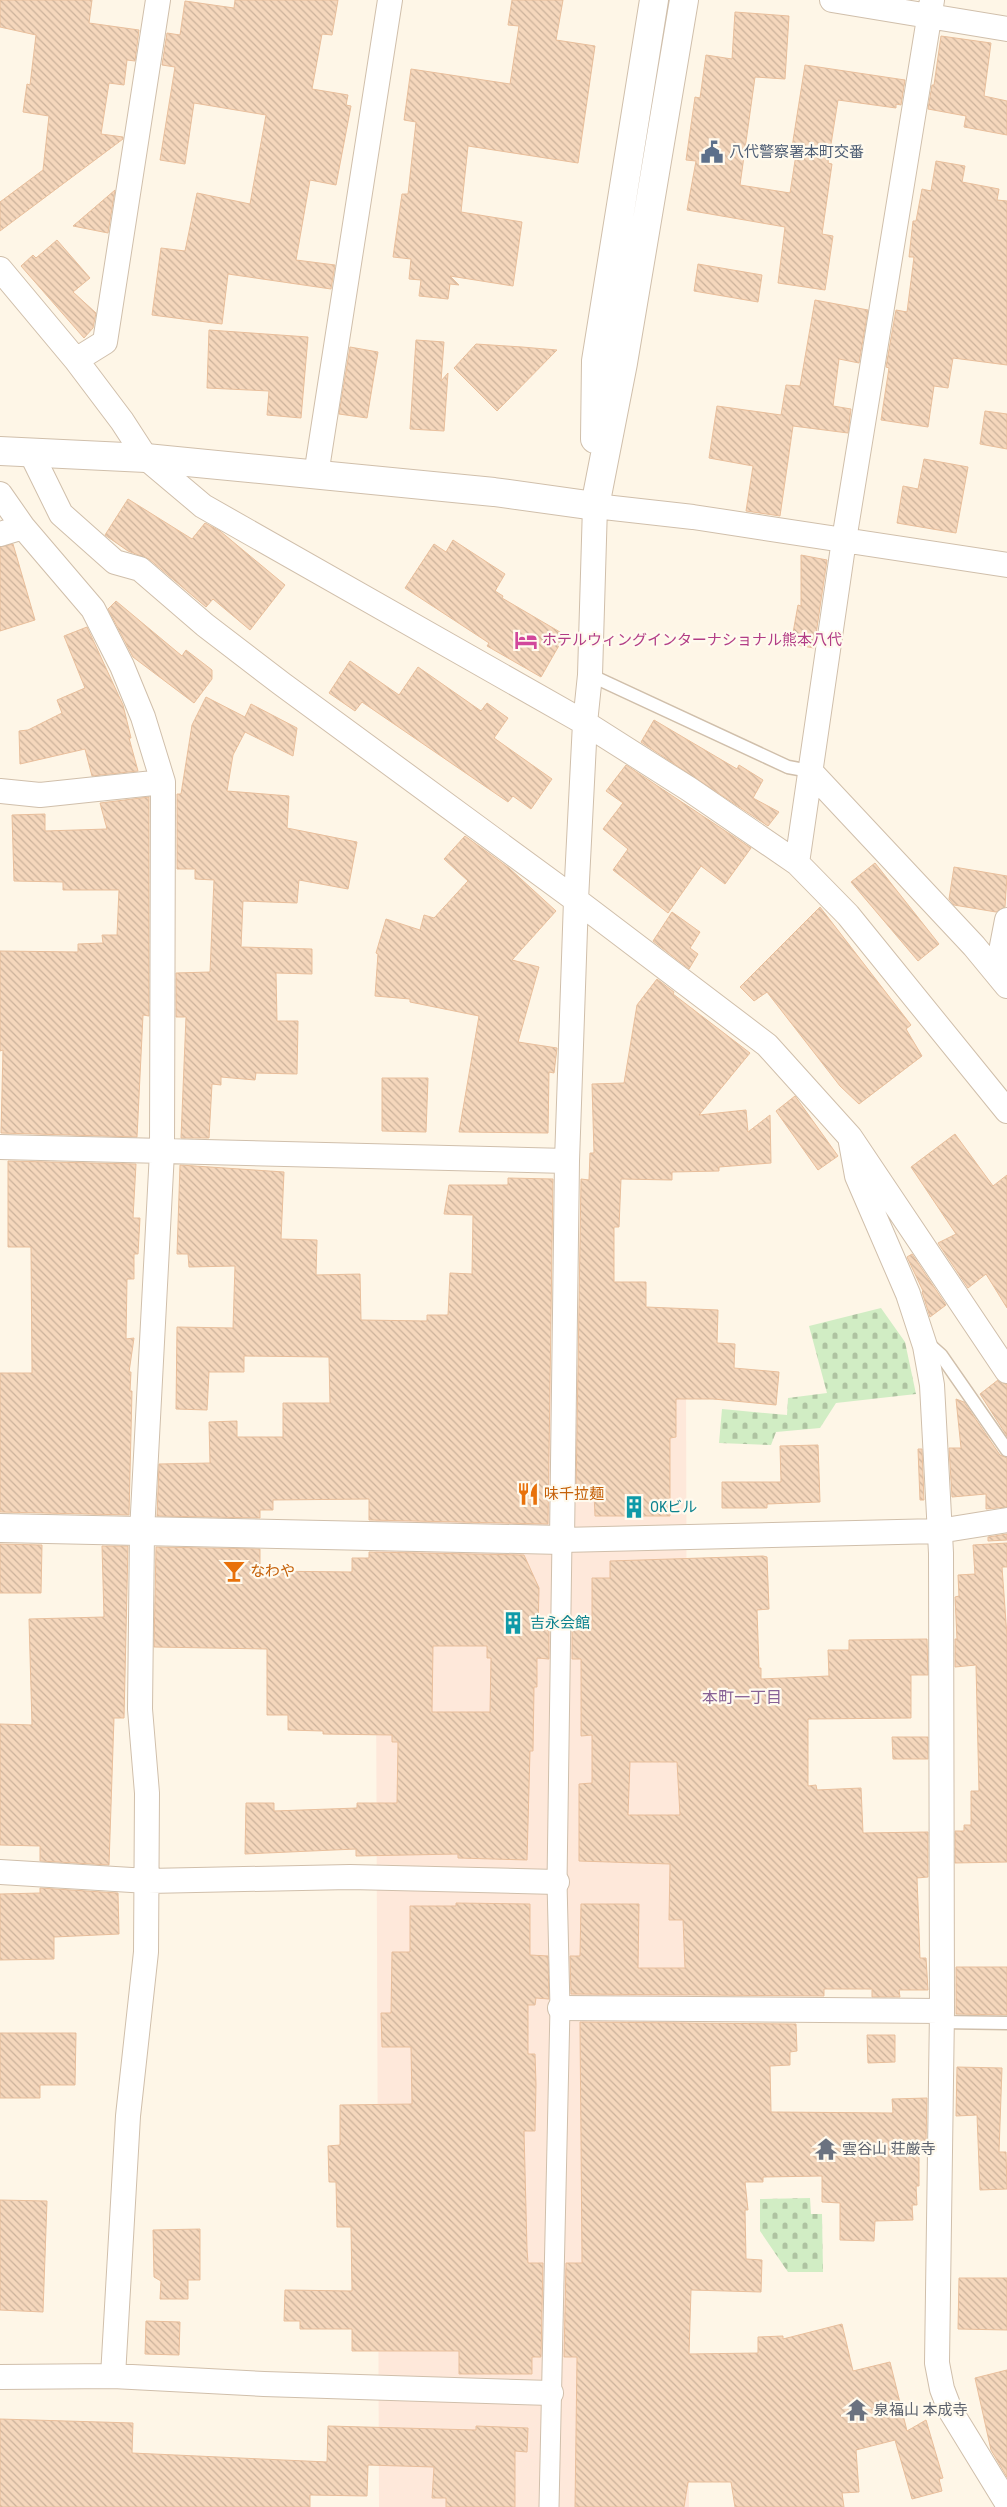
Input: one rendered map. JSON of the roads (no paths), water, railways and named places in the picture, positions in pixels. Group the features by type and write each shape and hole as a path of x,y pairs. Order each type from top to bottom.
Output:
{"street":[{"path":"76,360 105,342 158,0"},
{"path":"316,475 390,0"},
{"path":"549,2507 560,2008 557,1882 567,1161 576,900 585,723 590,675 595,506 596,362 654,0"},
{"path":"595,506 623,362 684,0"},
{"path":"832,0 931,8 1007,29"},
{"path":"797,863 844,540 931,8"},
{"path":"0,269 76,360 122,421 146,458 203,506 585,723 689,789 797,863 848,915 1007,1111"},
{"path":"0,451 146,458 494,492 693,517 1007,565"},
{"path":"31,453 61,514 115,562 140,570 205,625 282,684 576,900 767,1045 850,1137 1007,1371"},
{"path":"0,494 23,527 93,609 122,666 143,717 163,782 162,1152 142,1532 140,1709 147,1793 148,1881 146,1952 128,2116 113,2376"},
{"path":"0,534 23,527"},
{"path":"810,771 1002,979"},
{"path":"0,791 40,795 163,782"},
{"path":"1002,979 1007,920"},
{"path":"850,1137 857,1176 908,1294 925,1346 932,1385 940,1531 942,2017 937,2363 942,2389 950,2410 1007,2503"},
{"path":"0,1148 567,1161"},
{"path":"0,1528 562,1540 940,1531 1007,1520"},
{"path":"0,1872 148,1881 350,1877 557,1882"},
{"path":"560,2008 942,2017"},
{"path":"0,2377 113,2376 264,2384 551,2393"}],"lane":[{"path":"590,675 788,767 810,771"},
{"path":"925,1346 932,1347 941,1355 1007,1450"},
{"path":"942,2017 1007,2023"}],"place":[{"name":"八代警察署本町交番","path":"712,152"},
{"name":"ホテルウィングインターナショナル熊本八代","path":"526,640"},
{"name":"味千拉麺","path":"528,1494"},
{"name":"OKビル","path":"634,1507"},
{"name":"なわや","path":"234,1571"},
{"name":"吉永会館","path":"513,1623"},
{"name":"雲谷山 荘厳寺","path":"826,2149"},
{"name":"泉福山 本成寺","path":"857,2410"}],"district":[{"name":"本町一丁目","path":"742,1697"}]}
